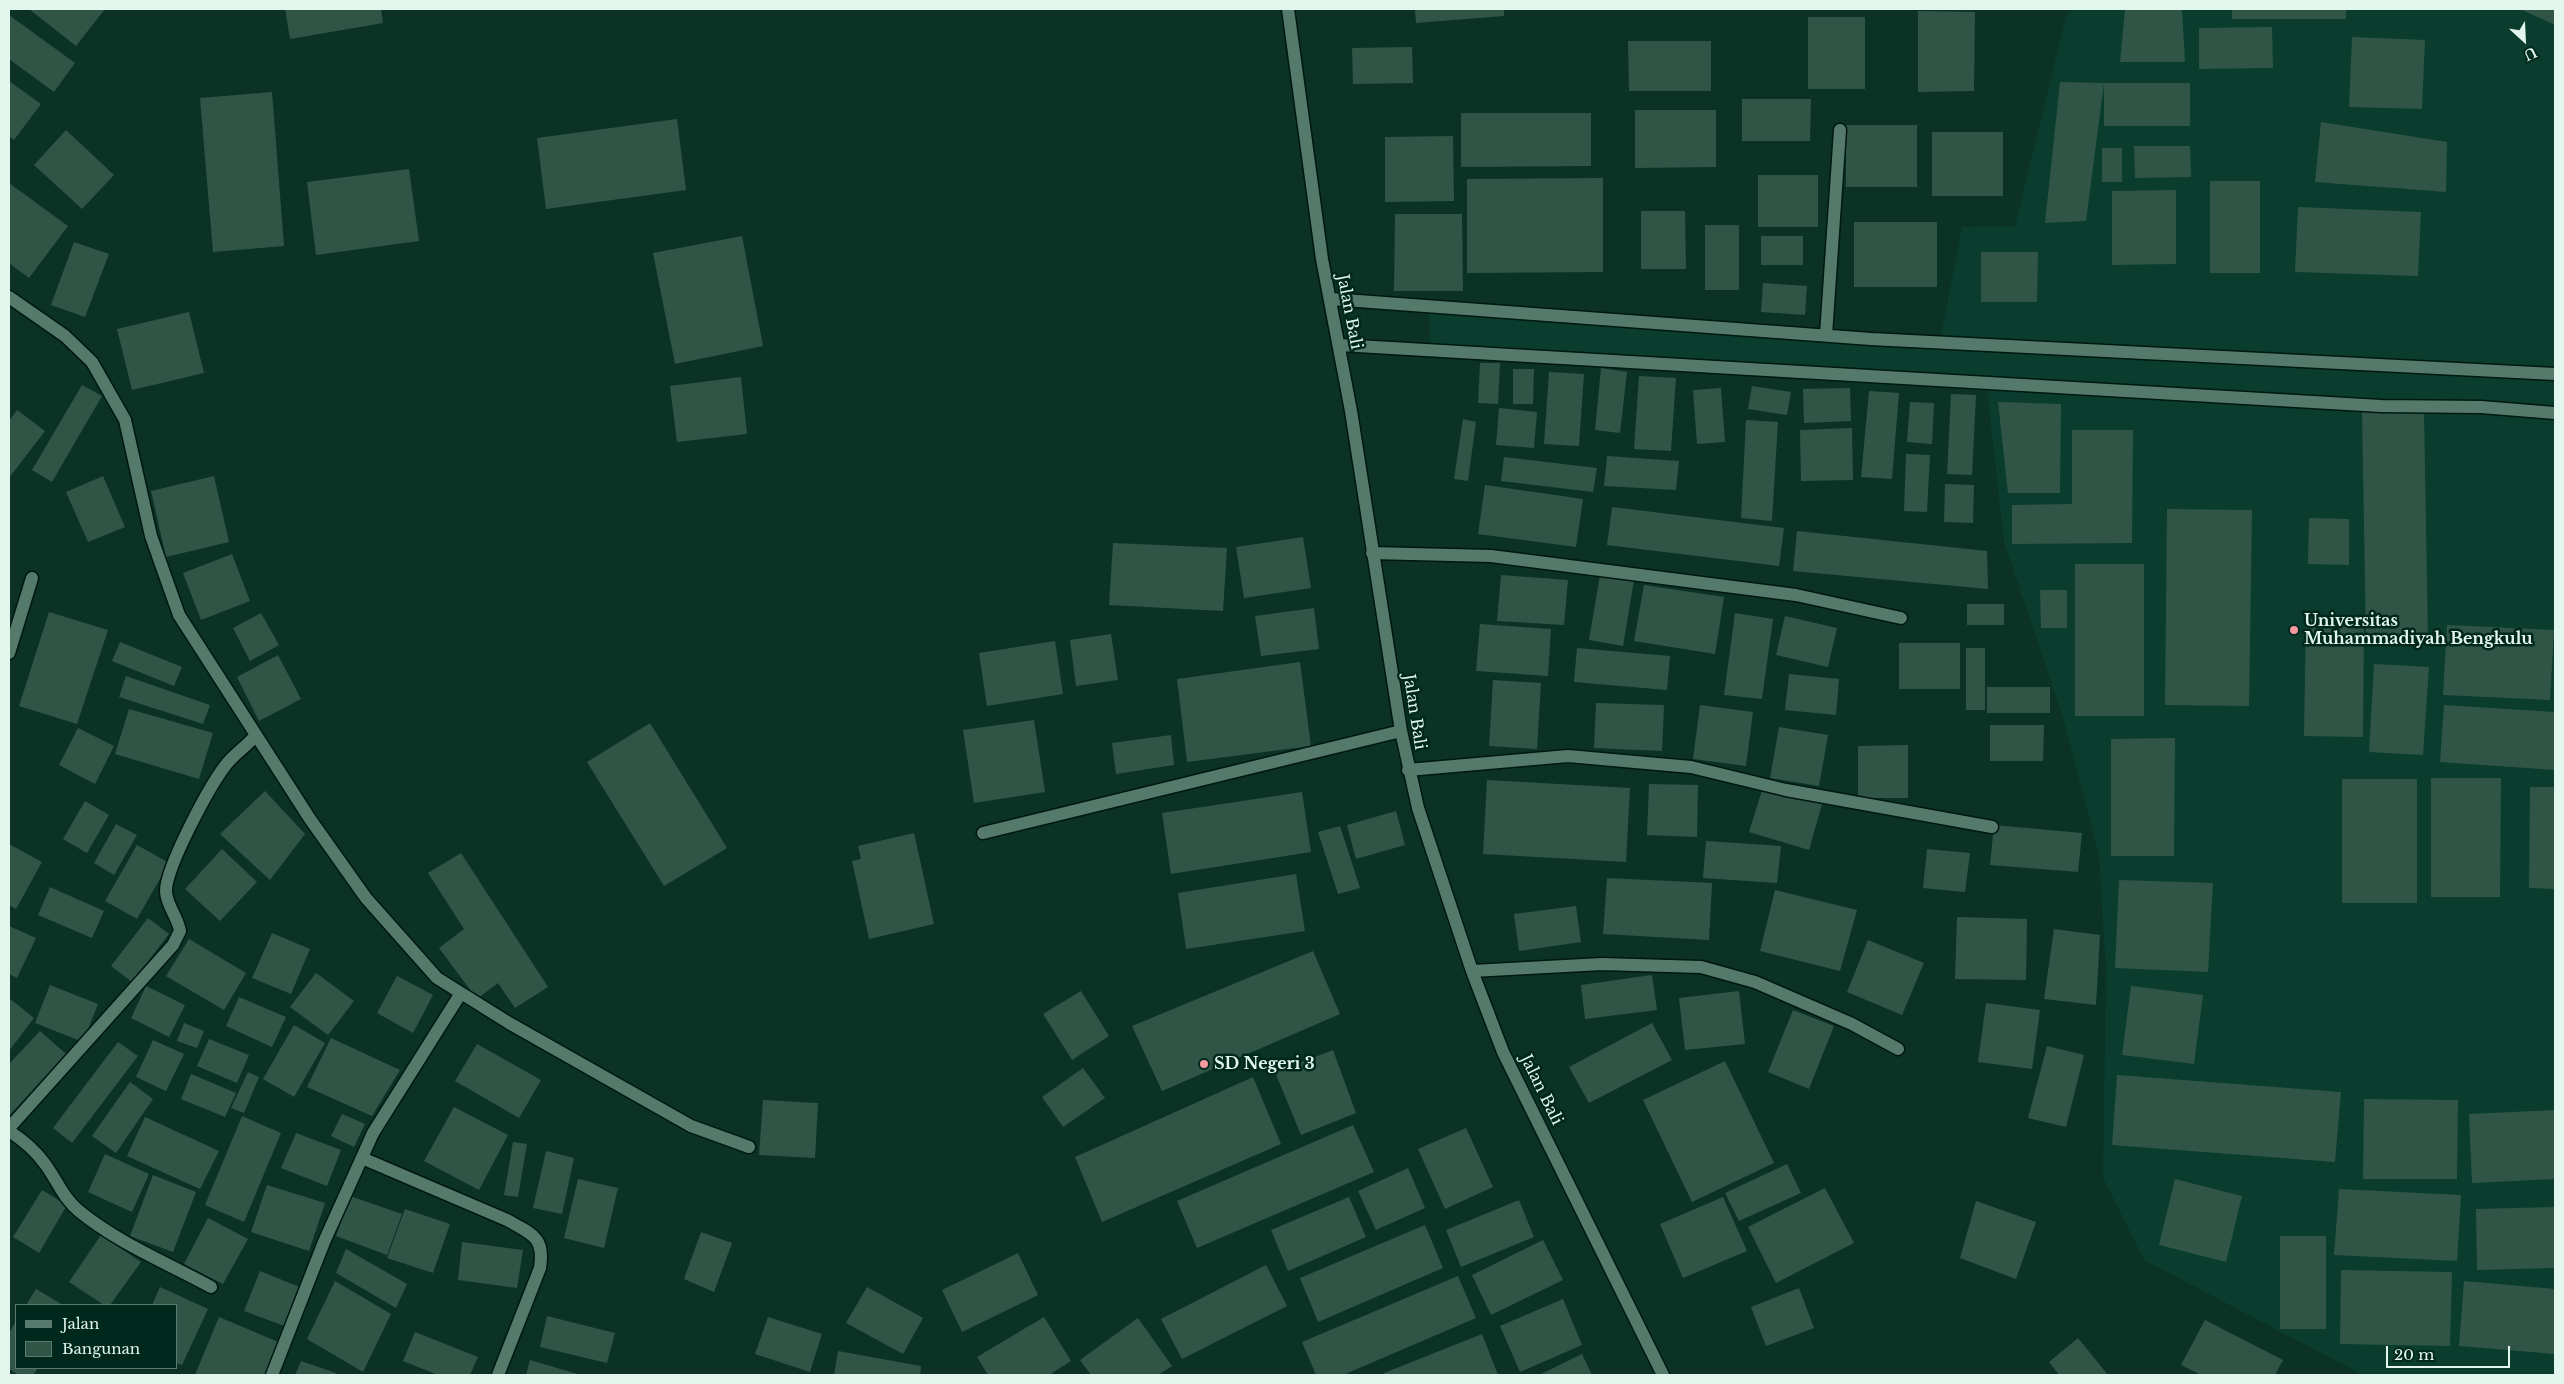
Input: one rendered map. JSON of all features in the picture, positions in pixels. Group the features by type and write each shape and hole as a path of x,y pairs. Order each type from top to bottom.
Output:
{"street":[{"name":"Jalan Bali","path":"1288,9 1322,259 1340,345 1401,731 1408,770 1418,808 1472,972 1504,1052 1663,1375"},
{"path":"1826,335 1840,130"},
{"path":"9,297 65,336 92,362 125,420 151,536 179,615 252,741 366,898 437,978 459,997 510,1023 692,1126 749,1147"},
{"path":"1331,299 1826,335 2555,374"},
{"path":"1340,345 2381,406 2481,407 2555,413"},
{"path":"1372,553 1491,556 1796,595 1901,618"},
{"path":"9,653 32,578"},
{"path":"983,833 1401,731"},
{"path":"212,1287 116,1236 78,1210 62,1193 45,1165 25,1141 9,1130 173,945 178,937 180,930 177,917 166,893 176,857 199,810 225,765 252,741"},
{"path":"1408,770 1568,756 1692,767 1786,790 1992,827"},
{"path":"1472,972 1602,964 1701,967 1755,982 1852,1024 1898,1049"},
{"path":"272,1375 324,1242 373,1133 459,997"},
{"path":"362,1158 507,1220 528,1231 539,1243 542,1252 540,1268 498,1375"}],"shaded area":[{"name":"Universitas Muhammadiyah Bengkulu","path":"2074,9 2555,9 2555,1375 2363,1375 2144,1260 2103,1178 2106,971 2099,855 2063,718 2004,542 1987,391 1431,356 1429,303 1940,341 1962,227 2015,226 2066,16"}],"building":[{"path":"29,9 105,9 76,46"},
{"path":"285,9 381,9 383,23 290,39"},
{"path":"1415,9 1504,9 1504,16 1416,23"},
{"path":"2125,9 2182,9 2185,62 2120,62"},
{"path":"2232,9 2346,9 2346,19 2232,19"},
{"path":"2520,9 2555,9 2555,25"},
{"path":"1918,11 1975,12 1974,91 1918,92"},
{"path":"9,15 75,63 54,92 9,59"},
{"path":"1808,17 1865,17 1865,89 1808,89"},
{"path":"2272,27 2273,68 2199,69 2199,28"},
{"path":"2352,37 2425,40 2422,109 2349,107"},
{"path":"1628,41 1711,41 1711,91 1629,91"},
{"path":"1412,47 1413,83 1353,84 1352,48"},
{"path":"9,81 41,104 14,140 9,136"},
{"path":"2060,82 2104,83 2086,221 2045,223"},
{"path":"2104,83 2190,83 2190,126 2104,126"},
{"path":"272,92 284,246 213,252 200,98"},
{"path":"1742,99 1811,99 1810,141 1742,141"},
{"path":"1635,110 1716,110 1716,167 1635,168"},
{"path":"1461,113 1591,113 1591,166 1461,167"},
{"path":"677,119 686,190 546,209 537,138"},
{"path":"2321,122 2447,142 2446,192 2315,182"},
{"path":"1846,125 1917,125 1917,187 1846,187"},
{"path":"66,130 114,175 82,209 34,165"},
{"path":"1932,132 2003,132 2003,196 1932,196"},
{"path":"1453,136 1454,201 1385,202 1385,137"},
{"path":"2134,146 2190,146 2191,177 2135,178"},
{"path":"2102,148 2122,148 2122,182 2102,182"},
{"path":"409,169 419,241 316,255 307,182"},
{"path":"1758,175 1818,175 1818,227 1758,227"},
{"path":"1603,178 1603,272 1467,273 1467,179"},
{"path":"2210,181 2260,181 2260,273 2210,273"},
{"path":"9,183 68,226 29,278 9,263"},
{"path":"2176,190 2176,264 2112,265 2112,191"},
{"path":"2298,207 2421,212 2418,276 2295,272"},
{"path":"1641,211 1685,211 1686,269 1641,269"},
{"path":"1395,214 1462,214 1463,291 1394,291"},
{"path":"1854,222 1937,222 1937,287 1854,287"},
{"path":"1705,225 1739,225 1739,290 1705,290"},
{"path":"742,236 763,346 675,364 653,253"},
{"path":"1761,236 1803,236 1803,265 1761,265"},
{"path":"74,242 109,254 85,317 51,305"},
{"path":"1981,252 2038,252 2037,302 1981,302"},
{"path":"1763,283 1807,286 1805,315 1761,312"},
{"path":"189,312 204,373 132,390 117,329"},
{"path":"1480,363 1500,363 1498,404 1478,403"},
{"path":"1601,368 1627,372 1620,433 1595,430"},
{"path":"1513,369 1534,369 1533,404 1513,404"},
{"path":"1549,372 1584,374 1579,446 1544,444"},
{"path":"1639,376 1676,378 1671,451 1634,449"},
{"path":"741,377 747,434 677,442 670,386"},
{"path":"82,385 102,396 52,482 32,470"},
{"path":"1752,386 1791,392 1787,415 1748,409"},
{"path":"1721,388 1725,442 1697,444 1693,390"},
{"path":"1850,388 1851,421 1804,423 1803,389"},
{"path":"1869,391 1899,393 1892,479 1861,477"},
{"path":"1951,394 1976,395 1972,475 1947,474"},
{"path":"1910,402 1934,403 1932,444 1907,442"},
{"path":"1998,402 2061,404 2060,493 2008,493"},
{"path":"1499,408 1537,412 1534,448 1496,445"},
{"path":"17,410 45,431 9,478 9,421"},
{"path":"2362,412 2424,412 2428,640 2366,641"},
{"path":"1463,419 1476,422 1468,481 1454,479"},
{"path":"1746,420 1778,422 1772,521 1741,518"},
{"path":"1852,428 1853,480 1801,481 1800,430"},
{"path":"2072,430 2133,430 2132,543 2012,544 2012,505 2072,504"},
{"path":"1906,454 1930,455 1927,512 1904,511"},
{"path":"1607,456 1679,461 1676,490 1604,486"},
{"path":"1504,457 1597,468 1593,492 1501,481"},
{"path":"103,476 125,527 88,542 66,492"},
{"path":"214,476 229,542 166,557 151,491"},
{"path":"1945,484 1974,485 1973,523 1944,522"},
{"path":"1485,485 1583,499 1576,547 1478,534"},
{"path":"1612,507 1784,528 1779,566 1607,545"},
{"path":"2167,509 2252,510 2249,706 2165,705"},
{"path":"2309,518 2349,519 2349,565 2308,564"},
{"path":"1797,531 1987,551 1988,589 1793,571"},
{"path":"1303,537 1311,588 1244,598 1236,547"},
{"path":"1113,543 1227,548 1223,611 1109,605"},
{"path":"232,554 250,601 201,620 183,573"},
{"path":"2075,564 2144,564 2144,716 2075,716"},
{"path":"1501,575 1568,580 1564,625 1497,621"},
{"path":"1600,575 1634,580 1623,646 1589,640"},
{"path":"1644,585 1724,597 1715,654 1634,641"},
{"path":"2040,590 2067,590 2067,628 2041,628"},
{"path":"1967,604 2004,604 2004,625 1967,625"},
{"path":"1314,608 1319,649 1261,656 1255,616"},
{"path":"49,612 108,630 77,724 19,706"},
{"path":"261,613 279,645 250,661 233,628"},
{"path":"1735,613 1773,619 1762,699 1724,695"},
{"path":"1785,616 1837,628 1828,667 1776,655"},
{"path":"2306,619 2364,619 2363,737 2304,736"},
{"path":"1480,624 1551,629 1548,676 1476,671"},
{"path":"2447,625 2554,630 2550,700 2443,695"},
{"path":"1111,634 1118,680 1076,686 1070,640"},
{"path":"1055,641 1063,694 987,706 979,653"},
{"path":"120,642 182,667 174,686 112,661"},
{"path":"1899,643 1960,643 1960,689 1899,689"},
{"path":"1577,648 1670,656 1667,690 1574,682"},
{"path":"1966,648 1985,648 1985,710 1966,710"},
{"path":"278,655 301,699 259,721 237,677"},
{"path":"1300,662 1311,746 1187,762 1177,679"},
{"path":"2374,664 2429,667 2423,755 2369,752"},
{"path":"1789,674 1839,679 1836,715 1785,710"},
{"path":"126,676 210,705 203,724 119,697"},
{"path":"1493,680 1541,683 1537,749 1489,746"},
{"path":"1987,687 2050,687 2050,713 1987,713"},
{"path":"1596,703 1664,705 1662,751 1594,748"},
{"path":"1700,705 1753,712 1746,766 1693,759"},
{"path":"2444,705 2555,712 2555,770 2440,762"},
{"path":"129,709 213,733 199,779 115,754"},
{"path":"1034,720 1045,792 974,803 963,730"},
{"path":"650,723 727,848 664,886 587,762"},
{"path":"1990,725 2044,725 2043,761 1990,761"},
{"path":"1779,727 1828,735 1819,786 1770,778"},
{"path":"78,728 114,746 95,784 59,765"},
{"path":"1171,735 1174,765 1116,774 1112,743"},
{"path":"2175,738 2174,856 2111,856 2111,739"},
{"path":"1908,745 1908,798 1858,798 1858,746"},
{"path":"2431,778 2501,778 2500,897 2431,897"},
{"path":"2342,779 2417,779 2417,903 2342,903"},
{"path":"1487,780 1630,788 1626,862 1483,854"},
{"path":"1649,784 1698,785 1697,837 1647,835"},
{"path":"1763,787 1822,804 1809,850 1749,832"},
{"path":"2530,787 2555,787 2555,889 2529,888"},
{"path":"265,791 305,834 270,880 220,834"},
{"path":"1302,792 1311,852 1171,874 1162,813"},
{"path":"85,801 109,815 87,853 63,839"},
{"path":"1396,811 1405,845 1356,859 1347,825"},
{"path":"116,824 137,835 114,875 94,863"},
{"path":"1994,825 2082,833 2078,872 1990,865"},
{"path":"1340,826 1360,888 1338,894 1318,832"},
{"path":"914,833 934,924 869,939 852,861 861,859 858,846"},
{"path":"1706,841 1781,846 1777,883 1703,878"},
{"path":"9,844 42,862 16,909 9,905"},
{"path":"137,845 169,863 137,919 105,901"},
{"path":"222,849 257,882 220,921 185,889"},
{"path":"1927,849 1970,853 1965,892 1923,888"},
{"path":"461,853 548,987 515,1008 498,983 477,999 439,948 464,929 428,873"},
{"path":"1296,874 1305,931 1186,949 1178,893"},
{"path":"1607,878 1712,883 1709,940 1603,934"},
{"path":"2119,880 2213,883 2208,972 2115,968"},
{"path":"50,887 104,911 92,938 38,915"},
{"path":"1775,890 1857,910 1840,971 1760,951"},
{"path":"1576,906 1581,942 1519,951 1514,914"},
{"path":"1957,917 2027,919 2026,980 1955,979"},
{"path":"148,918 169,934 132,982 111,966"},
{"path":"9,926 36,938 17,978 9,974"},
{"path":"2054,929 2100,935 2096,1005 2044,999"},
{"path":"272,933 310,949 291,994 252,978"},
{"path":"189,939 246,973 224,1010 166,976"},
{"path":"1868,940 1924,963 1902,1015 1847,992"},
{"path":"1313,951 1340,1014 1162,1091 1132,1026"},
{"path":"316,973 354,1001 328,1035 290,1007"},
{"path":"1652,975 1657,1010 1585,1019 1581,985"},
{"path":"397,976 433,995 413,1033 377,1013"},
{"path":"50,985 98,1004 83,1042 35,1023"},
{"path":"146,986 185,1005 169,1037 131,1018"},
{"path":"2131,986 2203,995 2194,1064 2122,1055"},
{"path":"1081,991 1109,1036 1072,1060 1043,1014"},
{"path":"1739,991 1745,1044 1685,1050 1679,998"},
{"path":"239,997 286,1017 272,1047 226,1026"},
{"path":"9,998 34,1018 9,1051"},
{"path":"1986,1003 2040,1010 2032,1069 1978,1062"},
{"path":"1793,1010 1834,1026 1809,1089 1768,1072"},
{"path":"184,1023 204,1031 197,1048 177,1041"},
{"path":"1652,1023 1672,1060 1589,1103 1569,1067"},
{"path":"294,1025 325,1043 294,1097 263,1079"},
{"path":"40,1031 66,1054 9,1116 9,1064"},
{"path":"331,1038 400,1070 372,1116 307,1087"},
{"path":"209,1039 249,1055 237,1083 197,1066"},
{"path":"153,1040 184,1054 166,1091 136,1077"},
{"path":"118,1042 138,1056 72,1143 53,1128"},
{"path":"477,1044 541,1080 519,1118 455,1081"},
{"path":"2047,1046 2084,1055 2066,1127 2028,1118"},
{"path":"1333,1050 1356,1113 1301,1135 1275,1072"},
{"path":"1725,1061 1774,1163 1692,1202 1643,1100"},
{"path":"1083,1068 1105,1098 1063,1127 1042,1097"},
{"path":"248,1072 259,1077 244,1113 231,1108"},
{"path":"191,1074 236,1093 225,1117 181,1099"},
{"path":"2117,1075 2341,1092 2335,1162 2112,1145"},
{"path":"1253,1077 1281,1144 1102,1222 1075,1157"},
{"path":"130,1082 153,1099 116,1153 92,1136"},
{"path":"2364,1099 2458,1100 2457,1179 2363,1179"},
{"path":"763,1100 818,1103 815,1158 759,1155"},
{"path":"454,1107 508,1135 479,1190 424,1161"},
{"path":"2555,1110 2555,1179 2472,1183 2469,1114"},
{"path":"342,1114 365,1124 354,1147 331,1136"},
{"path":"242,1116 281,1133 244,1222 205,1205"},
{"path":"145,1117 219,1151 200,1189 127,1156"},
{"path":"1353,1125 1374,1172 1197,1248 1177,1201"},
{"path":"1466,1128 1493,1187 1445,1209 1418,1149"},
{"path":"296,1133 341,1150 327,1186 281,1168"},
{"path":"513,1142 527,1144 518,1197 504,1195"},
{"path":"546,1151 574,1158 562,1214 533,1208"},
{"path":"105,1154 149,1174 132,1212 88,1192"},
{"path":"1787,1164 1801,1193 1739,1221 1725,1193"},
{"path":"1408,1168 1425,1208 1376,1230 1358,1191"},
{"path":"153,1175 196,1192 173,1252 130,1236"},
{"path":"578,1179 618,1188 604,1248 564,1238"},
{"path":"2175,1179 2242,1196 2226,1262 2159,1245"},
{"path":"267,1185 325,1203 309,1251 251,1232"},
{"path":"1825,1188 1854,1243 1776,1283 1748,1227"},
{"path":"2339,1189 2461,1195 2457,1261 2334,1255"},
{"path":"42,1190 67,1205 39,1253 13,1237"},
{"path":"350,1196 402,1214 387,1255 336,1236"},
{"path":"1349,1197 1366,1237 1288,1271 1271,1230"},
{"path":"1723,1197 1747,1251 1683,1278 1660,1224"},
{"path":"1519,1200 1534,1237 1461,1267 1446,1230"},
{"path":"1976,1201 2036,1222 2016,1279 1960,1258"},
{"path":"2555,1207 2555,1268 2477,1270 2476,1209"},
{"path":"405,1209 450,1224 433,1273 387,1258"},
{"path":"208,1218 248,1239 223,1284 184,1264"},
{"path":"1425,1225 1443,1268 1318,1322 1300,1278"},
{"path":"701,1232 732,1243 714,1292 684,1279"},
{"path":"101,1235 141,1262 111,1304 102,1304 69,1282"},
{"path":"2280,1236 2326,1236 2326,1329 2280,1329"},
{"path":"1543,1240 1563,1280 1491,1315 1472,1275"},
{"path":"462,1242 523,1250 517,1288 458,1280"},
{"path":"346,1249 407,1284 396,1308 336,1273"},
{"path":"1018,1253 1038,1295 962,1332 942,1290"},
{"path":"1266,1265 1287,1306 1182,1359 1161,1319"},
{"path":"2341,1270 2452,1272 2450,1346 2340,1344"},
{"path":"260,1271 302,1288 287,1327 244,1311"},
{"path":"1458,1276 1476,1318 1343,1375 1316,1375 1302,1342"},
{"path":"335,1281 391,1314 363,1372 307,1339"},
{"path":"2464,1281 2555,1289 2555,1354 2459,1346"},
{"path":"160,1287 208,1309 182,1365 178,1364 178,1304 152,1304"},
{"path":"867,1287 923,1318 903,1354 846,1323"},
{"path":"1799,1288 1814,1328 1766,1346 1751,1307"},
{"path":"36,1289 61,1304 27,1304"},
{"path":"1563,1299 1582,1345 1520,1372 1500,1326"},
{"path":"547,1316 615,1333 607,1363 540,1347"},
{"path":"219,1317 283,1344 270,1375 195,1375"},
{"path":"768,1317 822,1334 810,1372 755,1354"},
{"path":"1044,1317 1071,1361 1049,1375 988,1375 977,1357"},
{"path":"1138,1318 1172,1366 1158,1375 1091,1375 1080,1360"},
{"path":"2205,1320 2283,1360 2275,1375 2201,1375 2181,1365"},
{"path":"15,1323 15,1369 37,1369 33,1375 19,1375 9,1369 9,1333"},
{"path":"415,1332 478,1357 470,1375 438,1375 403,1361"},
{"path":"1482,1334 1498,1375 1385,1375 1384,1373"},
{"path":"2078,1338 2108,1375 2059,1375 2049,1362"},
{"path":"838,1351 921,1366 920,1375 834,1375"},
{"path":"1582,1354 1592,1375 1539,1375"},
{"path":"530,1360 581,1375 526,1375"},
{"path":"301,1361 336,1373 335,1375 295,1375"}],"place":[{"name":"Universitas Muhammadiyah Bengkulu","path":"2294,630"},
{"name":"SD Negeri 3","path":"1204,1064"}]}
